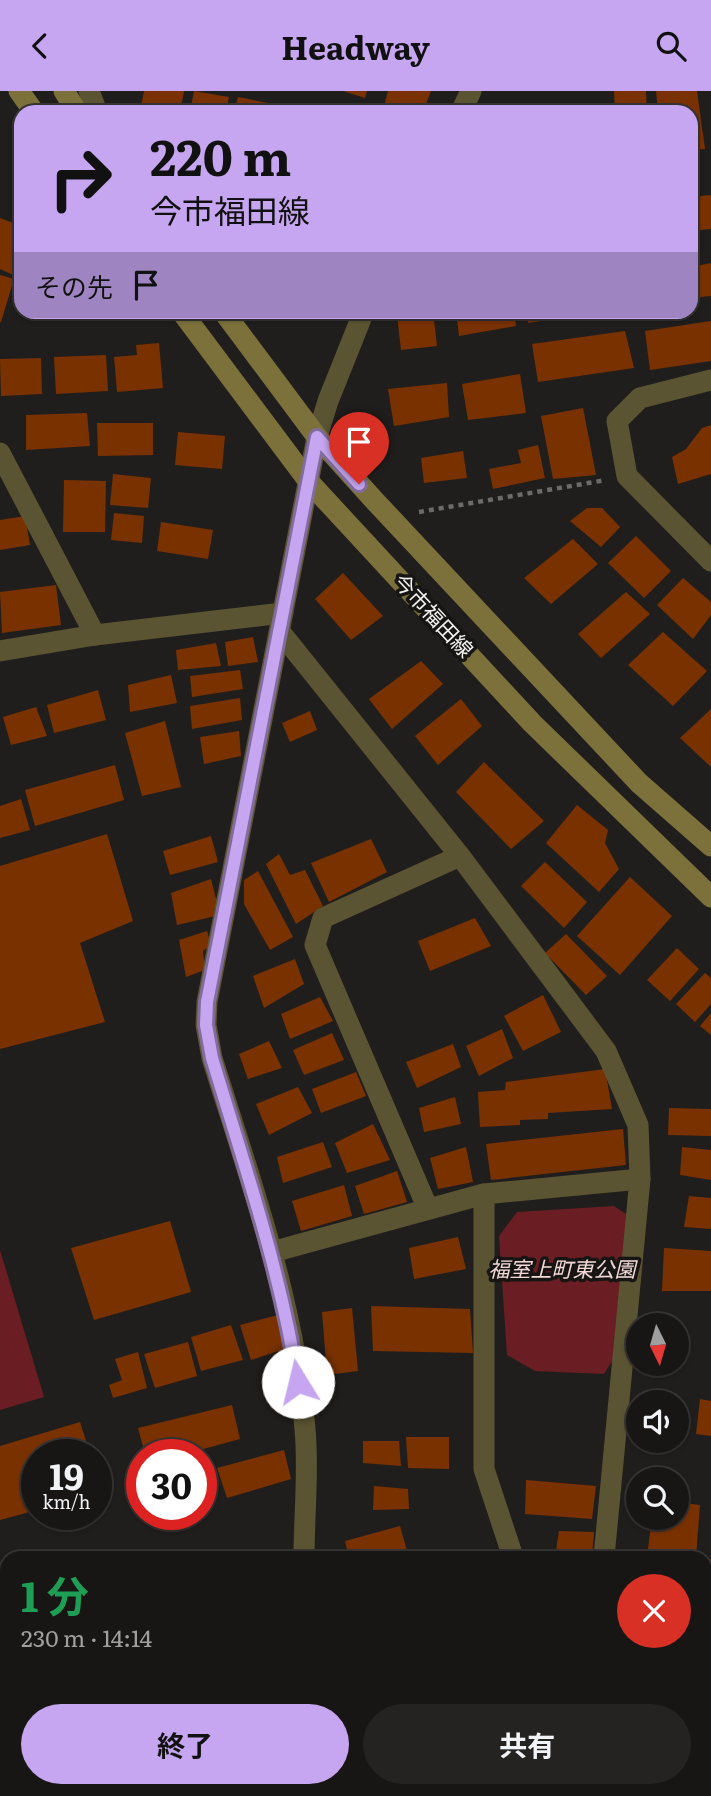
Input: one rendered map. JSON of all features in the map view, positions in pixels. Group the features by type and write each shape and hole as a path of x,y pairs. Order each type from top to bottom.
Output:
{"main road":[{"name":"今市福田線","path":"187,319 309,482 532,723 711,897"},
{"name":"今市福田線","path":"229,319 317,437 639,783 711,846"}],"street":[{"path":"304,1551 305,1431 286,1310 272,1252 212,1058 206,1025 207,1002 317,437 328,401 361,319"},
{"path":"711,380 640,398 617,421 627,476 701,541 711,561"},
{"path":"0,453 96,635"},
{"path":"0,651 96,635 282,623"},
{"path":"282,623 607,1051 638,1125 640,1179 605,1551"},
{"path":"428,1209 315,945 323,918 460,856"},
{"path":"272,1252 484,1194 640,1179"},
{"path":"484,1194 484,1469 511,1551"}],"path":[{"path":"419,512 627,476"}],"green space":[{"name":"福室上町東公園","path":"614,1206 629,1216 616,1355 604,1374 535,1371 507,1355 499,1236 517,1212"},
{"path":"0,1250 44,1397 0,1410"}],"building":[{"path":"144,91 184,91 181,105 141,105"},
{"path":"194,91 229,97 227,105 191,105"},
{"path":"343,91 367,91 365,98"},
{"path":"388,91 431,91 426,105 385,103"},
{"path":"614,91 646,91 647,105 615,105"},
{"path":"656,91 697,91 705,149 698,150 698,105 657,105"},
{"path":"238,97 268,103 268,105 236,105"},
{"path":"711,195 711,229 698,230 698,196"},
{"path":"0,218 14,223 14,272 13,275 0,269"},
{"path":"711,263 711,296 698,297 698,266"},
{"path":"0,275 14,279 1,322 0,322"},
{"path":"397,319 434,319 437,346 401,350"},
{"path":"457,319 515,319 516,326 459,336"},
{"path":"528,319 555,319 528,323"},
{"path":"711,321 711,361 650,370 645,331"},
{"path":"625,331 634,368 538,382 532,344"},
{"path":"159,343 163,388 117,392 114,357 137,355 136,345"},
{"path":"106,355 108,391 56,394 54,357"},
{"path":"41,358 42,394 1,396 0,359"},
{"path":"520,374 526,413 468,420 462,384"},
{"path":"447,383 449,417 394,426 388,389"},
{"path":"583,408 596,475 553,479 541,416"},
{"path":"87,413 90,446 26,450 26,415"},
{"path":"97,423 153,423 153,455 98,456"},
{"path":"711,425 711,474 678,484 672,457 686,449 702,428"},
{"path":"178,432 225,436 222,469 175,465"},
{"path":"538,445 545,478 493,489 489,469 521,463 518,450"},
{"path":"463,451 467,478 424,483 421,458"},
{"path":"113,474 151,478 148,508 110,505"},
{"path":"64,480 106,481 105,532 63,532"},
{"path":"587,508 602,508 620,527 601,547 570,521"},
{"path":"114,513 144,516 142,543 111,540"},
{"path":"25,516 30,545 0,550 0,520"},
{"path":"161,522 213,530 208,559 157,551"},
{"path":"636,536 671,571 644,598 608,563"},
{"path":"573,539 598,564 551,604 524,578"},
{"path":"343,573 383,616 351,640 315,599"},
{"path":"683,578 711,602 711,615 693,639 657,605"},
{"path":"56,585 61,625 2,633 0,592"},
{"path":"626,592 650,614 601,658 578,634"},
{"path":"663,632 707,671 673,706 628,665"},
{"path":"253,637 258,662 228,666 225,642"},
{"path":"216,643 221,666 178,670 176,650"},
{"path":"421,661 443,684 392,729 369,699"},
{"path":"240,670 243,689 192,697 190,676"},
{"path":"171,675 177,703 130,712 128,685"},
{"path":"98,690 106,720 54,733 47,705"},
{"path":"240,698 242,720 192,729 190,706"},
{"path":"461,699 482,726 438,765 415,736"},
{"path":"36,707 47,736 11,745 3,717"},
{"path":"711,709 711,767 680,738"},
{"path":"310,711 317,730 290,742 282,723"},
{"path":"165,721 181,787 142,796 125,733"},
{"path":"239,731 241,756 204,764 200,737"},
{"path":"484,762 544,821 511,849 456,792"},
{"path":"115,765 124,800 35,826 25,790"},
{"path":"21,799 30,830 0,838 0,806"},
{"path":"577,805 608,830 605,843 619,869 599,892 546,843"},
{"path":"107,834 133,921 80,943 105,1022 0,1049 0,866"},
{"path":"211,836 218,862 170,875 163,851"},
{"path":"371,839 387,872 329,902 311,863"},
{"path":"279,854 290,875 305,870 323,906 296,924 266,864"},
{"path":"545,862 587,902 564,928 521,886"},
{"path":"258,871 293,937 270,950 244,904 244,880"},
{"path":"630,877 672,916 620,975 577,936"},
{"path":"211,879 220,915 177,925 171,893"},
{"path":"475,918 491,946 430,971 418,941"},
{"path":"207,931 211,945 203,951 205,970 186,977 179,940"},
{"path":"566,934 607,976 586,995 545,953"},
{"path":"677,948 699,969 670,1001 647,980"},
{"path":"295,959 304,984 264,1008 253,976"},
{"path":"705,973 711,978 711,1004 695,1022 676,1004"},
{"path":"543,995 561,1032 523,1051 504,1016"},
{"path":"320,997 333,1021 290,1039 281,1014"},
{"path":"711,1013 711,1035 700,1026"},
{"path":"502,1029 513,1058 479,1076 466,1046"},
{"path":"332,1033 344,1060 304,1075 293,1050"},
{"path":"269,1041 282,1068 248,1079 239,1054"},
{"path":"453,1044 461,1067 417,1088 406,1062"},
{"path":"605,1069 612,1109 548,1113 548,1119 520,1120 520,1125 480,1127 478,1092 505,1090 506,1082"},
{"path":"356,1072 366,1096 321,1113 312,1089"},
{"path":"298,1087 312,1113 269,1135 256,1104"},
{"path":"455,1097 461,1124 424,1132 419,1108"},
{"path":"669,1108 711,1109 711,1136 668,1135"},
{"path":"373,1124 390,1160 347,1173 335,1143"},
{"path":"623,1129 626,1165 491,1180 486,1144"},
{"path":"323,1142 332,1167 283,1183 277,1157"},
{"path":"466,1147 473,1182 438,1189 430,1158"},
{"path":"682,1147 711,1150 711,1180 680,1175"},
{"path":"397,1171 407,1202 364,1214 355,1186"},
{"path":"344,1185 352,1216 301,1231 292,1201"},
{"path":"689,1196 711,1198 711,1229 684,1227"},
{"path":"170,1221 191,1292 94,1320 71,1248"},
{"path":"458,1237 466,1269 414,1279 409,1248"},
{"path":"664,1248 711,1251 711,1291 662,1291"},
{"path":"371,1306 470,1309 473,1353 373,1351"},
{"path":"352,1308 358,1371 327,1375 322,1312"},
{"path":"278,1315 288,1348 251,1360 240,1325"},
{"path":"231,1325 243,1360 201,1371 191,1337"},
{"path":"188,1342 197,1376 155,1388 144,1354"},
{"path":"138,1352 147,1388 113,1398 109,1385 122,1380 115,1359"},
{"path":"700,1399 711,1401 711,1436 696,1434"},
{"path":"232,1405 240,1439 217,1445 217,1439 141,1439 138,1428"},
{"path":"80,1422 85,1439 23,1439"},
{"path":"406,1437 449,1437 449,1469 408,1468"},
{"path":"21,1440 21,1514 0,1520 0,1446"},
{"path":"363,1441 399,1441 401,1466 363,1463"},
{"path":"284,1450 291,1479 227,1498 217,1468"},
{"path":"526,1480 596,1486 592,1519 525,1514"},
{"path":"374,1486 408,1489 409,1509 373,1510"},
{"path":"689,1504 700,1505 696,1551 648,1551 650,1530 689,1530"},
{"path":"400,1526 407,1551 348,1551 345,1541"},
{"path":"559,1531 594,1532 592,1551 556,1551"}],"route":[{"path":"298,1382 286,1310 272,1252 212,1058 206,1025 207,1002 281,633 317,437 359,484"}]}
